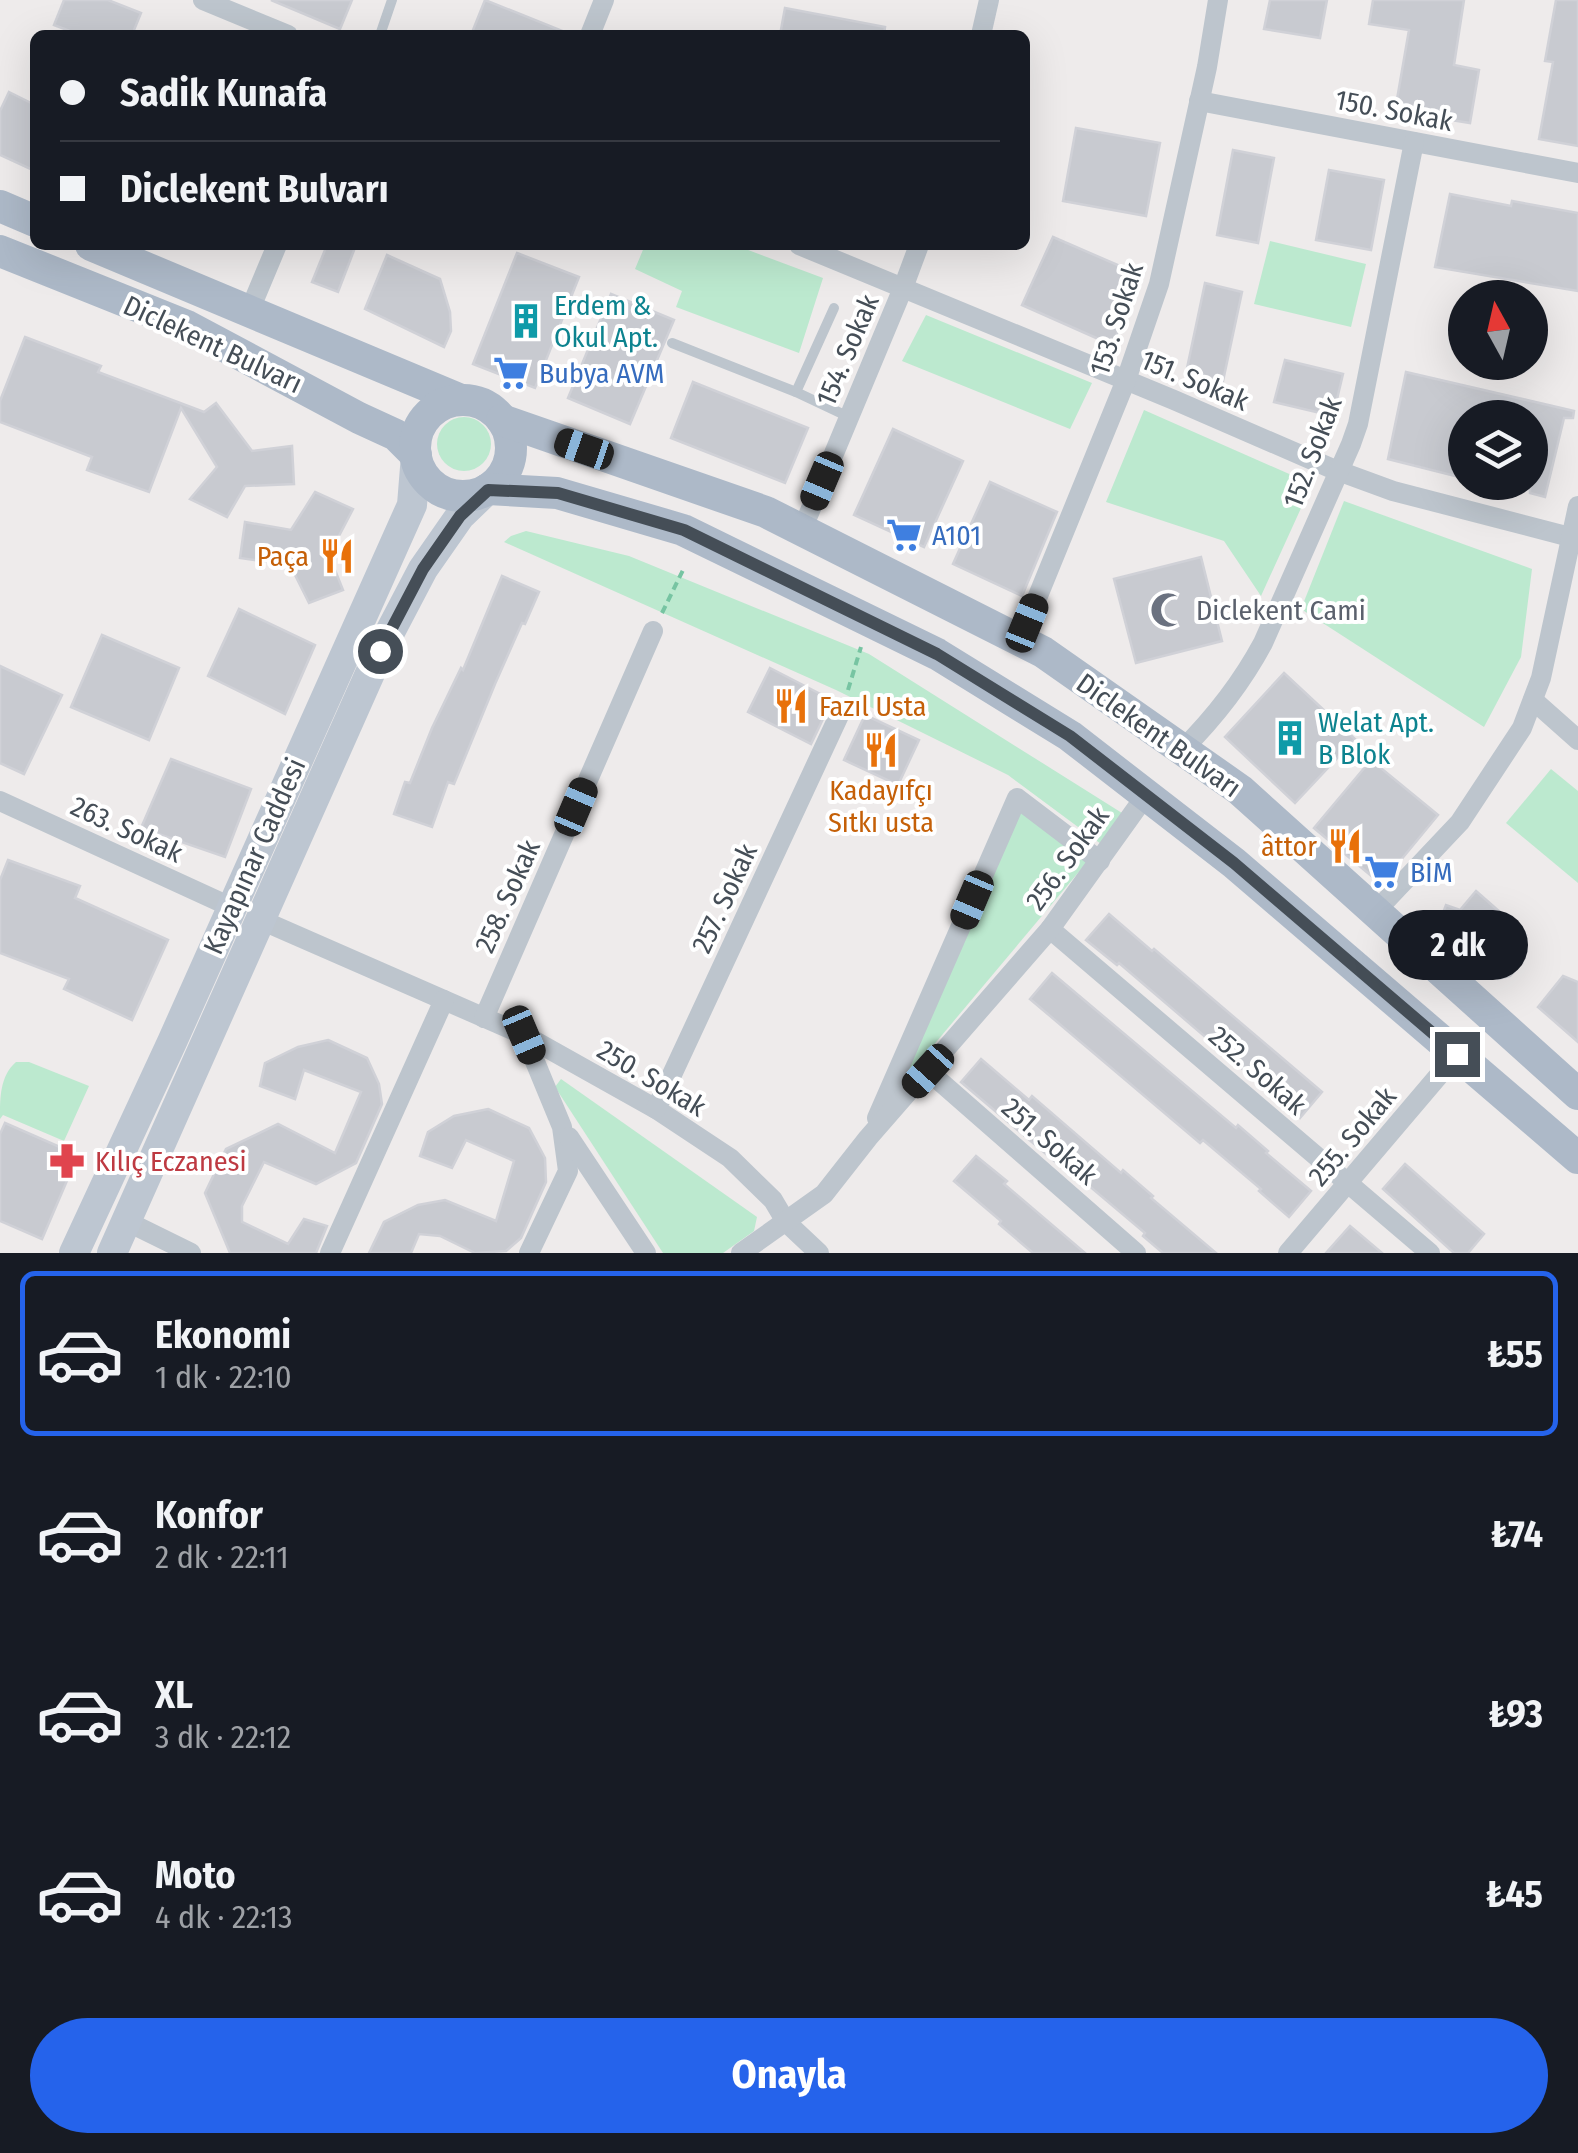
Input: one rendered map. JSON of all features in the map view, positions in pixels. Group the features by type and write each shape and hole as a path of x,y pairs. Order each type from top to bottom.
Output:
{"main road":[{"path":"0,206 30,219"},
{"name":"Diclekent Bulvarı","path":"0,250 188,326 396,435 416,454"},
{"name":"Diclekent Bulvarı","path":"103,250 461,400"},
{"path":"461,400 491,409 510,434 512,449 501,479 474,496 443,492 430,483 420,470 416,454 416,439 432,412 461,400"},
{"name":"Diclekent Bulvarı","path":"502,420 766,512 1042,652 1240,790 1578,1094"},
{"name":"Kayapınar Caddesi","path":"74,1253 412,505 416,454"},
{"name":"Diclekent Bulvarı","path":"488,490 558,493 684,530 937,654 1070,736 1234,863 1578,1158"},
{"name":"Kayapınar Caddesi","path":"112,1253 380,651 423,569 460,516 488,490"}],"street":[{"path":"203,0 276,30"},
{"path":"592,30 604,0"},
{"path":"982,30 989,0"},
{"name":"153. Sokak","path":"1020,640 1126,380 1159,284 1218,0"},
{"name":"150. Sokak","path":"1199,101 1578,173"},
{"name":"152. Sokak","path":"1182,750 1220,711 1263,643 1358,424 1414,142"},
{"path":"248,312 275,250"},
{"name":"151. Sokak","path":"812,250 1337,471 1393,491 1575,539"},
{"name":"154. Sokak","path":"802,530 916,250"},
{"path":"1376,912 1460,822 1522,728 1541,678 1575,539 1578,506"},
{"name":"258. Sokak","path":"484,1018 653,631"},
{"path":"1533,700 1578,740"},
{"name":"257. Sokak","path":"656,1110 842,709"},
{"name":"256. Sokak","path":"742,1253 824,1194 1050,928 1146,795"},
{"path":"868,1138 1016,798 1100,862"},
{"name":"263. Sokak","path":"0,801 231,907"},
{"name":"250. Sokak","path":"261,920 524,1035 656,1110 730,1158 773,1200 786,1222 818,1253"},
{"name":"252. Sokak","path":"1050,928 1430,1253"},
{"path":"330,1253 444,1000"},
{"path":"524,1035 562,1126 646,1253"},
{"name":"255. Sokak","path":"1288,1253 1457,1054"},
{"name":"251. Sokak","path":"928,1071 1136,1253"},
{"path":"529,1253 568,1170 562,1126"},
{"path":"126,1221 191,1253"}],"lane":[{"path":"382,30 392,0"},
{"path":"796,392 834,308"},
{"path":"672,343 849,417"}],"path":[{"path":"653,631 684,568"},
{"path":"842,709 863,642"}],"green space":[{"path":"1270,241 1366,264 1351,327 1254,304"},
{"path":"643,250 748,250 823,278 799,353 676,307 682,291 635,269"},
{"path":"926,315 1092,383 1070,429 902,361"},
{"path":"1144,410 1312,484 1261,596 1224,541 1106,502"},
{"path":"464,417 483,425 491,444 483,463 464,471 445,463 437,444 445,425"},
{"path":"1344,501 1532,569 1521,657 1484,727 1301,609"},
{"path":"526,531 629,556 869,654 1122,813 1101,844 1008,775 836,690 504,542"},
{"path":"1551,769 1578,791 1578,883 1506,823"},
{"path":"1021,810 1088,861 911,1072 906,1070"},
{"path":"16,1062 29,1062 89,1086 64,1141 3,1115 0,1119 4,1080"},
{"path":"561,1079 757,1217 754,1231 723,1253 663,1253 555,1087"}],"building":[{"path":"64,0 108,0 141,13 134,30 67,30 54,25"},
{"path":"271,0 352,0 340,29"},
{"path":"485,0 560,30 473,30"},
{"path":"1270,0 1327,0 1320,38 1264,29"},
{"path":"1373,0 1464,0 1454,65 1479,70 1470,123 1395,111 1409,30 1369,24"},
{"path":"1556,0 1578,0 1578,146 1539,139 1553,62 1545,61"},
{"path":"785,8 885,27 885,30 781,30"},
{"path":"9,92 30,102 30,169 0,155 0,111"},
{"path":"1076,128 1160,143 1146,216 1063,201"},
{"path":"1233,150 1274,158 1258,243 1217,235"},
{"path":"1329,170 1384,180 1371,250 1316,240"},
{"path":"1450,194 1578,213 1578,291 1548,286 1548,280 1512,280 1435,267"},
{"path":"1053,237 1143,276 1112,345 1022,305"},
{"path":"325,250 354,250 338,292 312,282"},
{"name":"Erdem & Okul Apt.","path":"517,253 579,277 535,388 473,364"},
{"path":"387,255 440,279 450,312 451,331 444,347 365,309"},
{"path":"1205,283 1242,292 1223,381 1186,373"},
{"path":"611,294 674,320 630,424 568,398"},
{"path":"25,337 101,366 98,372 204,412 216,403 252,451 292,446 294,484 245,486 227,517 190,499 217,467 181,408 149,492 87,470 92,457 0,422 0,401"},
{"path":"1285,360 1343,374 1333,416 1274,402"},
{"path":"1406,372 1527,400 1448,400 1448,474 1388,459"},
{"path":"693,382 808,428 785,483 671,438"},
{"path":"1548,405 1574,411 1573,418 1564,418 1548,485"},
{"path":"893,429 963,461 924,547 854,515"},
{"path":"990,482 1057,512 1022,596 953,564"},
{"path":"315,492 353,509 329,555 343,590 309,603 290,565 240,558 245,522 291,530"},
{"name":"Diclekent Cami","path":"1201,557 1222,641 1136,663 1114,579"},
{"path":"502,576 539,592 454,784 448,782 432,827 394,814 405,782 410,783 432,728 463,670"},
{"path":"239,609 315,645 285,714 208,676"},
{"path":"102,635 179,668 149,740 71,707"},
{"path":"0,666 62,695 24,774 0,763"},
{"path":"770,668 832,700 811,744 748,712"},
{"name":"Welat Apt. B Blok","path":"1284,673 1355,739 1295,803 1225,737"},
{"path":"865,715 919,740 898,785 844,760"},
{"path":"171,759 251,789 225,857 141,828"},
{"name":"Welat Apt. B Blok","path":"1371,760 1438,815 1381,884 1314,828"},
{"path":"8,860 80,886 75,898 168,940 132,1020 64,989 69,979 0,953 0,880"},
{"path":"1476,891 1526,935 1510,953 1522,963 1510,976 1498,979 1441,936 1439,923 1446,905 1460,910"},
{"path":"1109,914 1322,1092 1300,1118 1119,963 1086,940"},
{"path":"1052,973 1236,1128 1238,1125 1311,1191 1289,1217 1203,1140 1200,1143 1030,999"},
{"path":"1563,976 1578,982 1578,1042 1538,1007"},
{"path":"328,1040 367,1058 379,1084 382,1104 356,1163 316,1184 264,1162 242,1206 242,1222 288,1244 304,1219 327,1226 316,1253 230,1253 205,1193 226,1149 278,1124 335,1153 361,1092 304,1070 295,1099 260,1086 265,1063 298,1047"},
{"path":"981,1059 1029,1100 1032,1096 1121,1173 1123,1170 1216,1253 1163,1253 1143,1236 1145,1233 961,1082"},
{"path":"488,1109 529,1128 545,1158 546,1182 521,1238 506,1251 475,1253 440,1236 419,1234 411,1253 369,1253 384,1222 418,1205 445,1200 496,1221 514,1161 466,1140 452,1168 420,1156 428,1132 454,1116"},
{"path":"5,1123 78,1155 42,1239 0,1221 0,1134"},
{"path":"976,1156 1085,1253 1033,1253 999,1224 1001,1221 954,1181"},
{"path":"1405,1164 1484,1234 1468,1253 1454,1253 1383,1189"},
{"path":"1350,1226 1382,1253 1326,1253"}],"place":[{"name":"Erdem & Okul Apt.","path":"526,321"},
{"name":"Bubya AVM","path":"511,373"},
{"name":"A101","path":"904,535"},
{"name":"Paça","path":"337,556"},
{"name":"Diclekent Cami","path":"1168,610"},
{"name":"Fazıl Usta","path":"791,706"},
{"name":"Welat Apt. B Blok","path":"1290,738"},
{"name":"Kadayıfçı Sıtkı usta","path":"881,750"},
{"name":"âttor","path":"1345,846"},
{"name":"BİM","path":"1382,872"},
{"name":"Kılıç Eczanesi","path":"67,1161"}],"route":[{"path":"380,651 423,569 460,516 488,490 558,493 684,530 937,654 1070,736 1234,863 1457,1054"}]}
